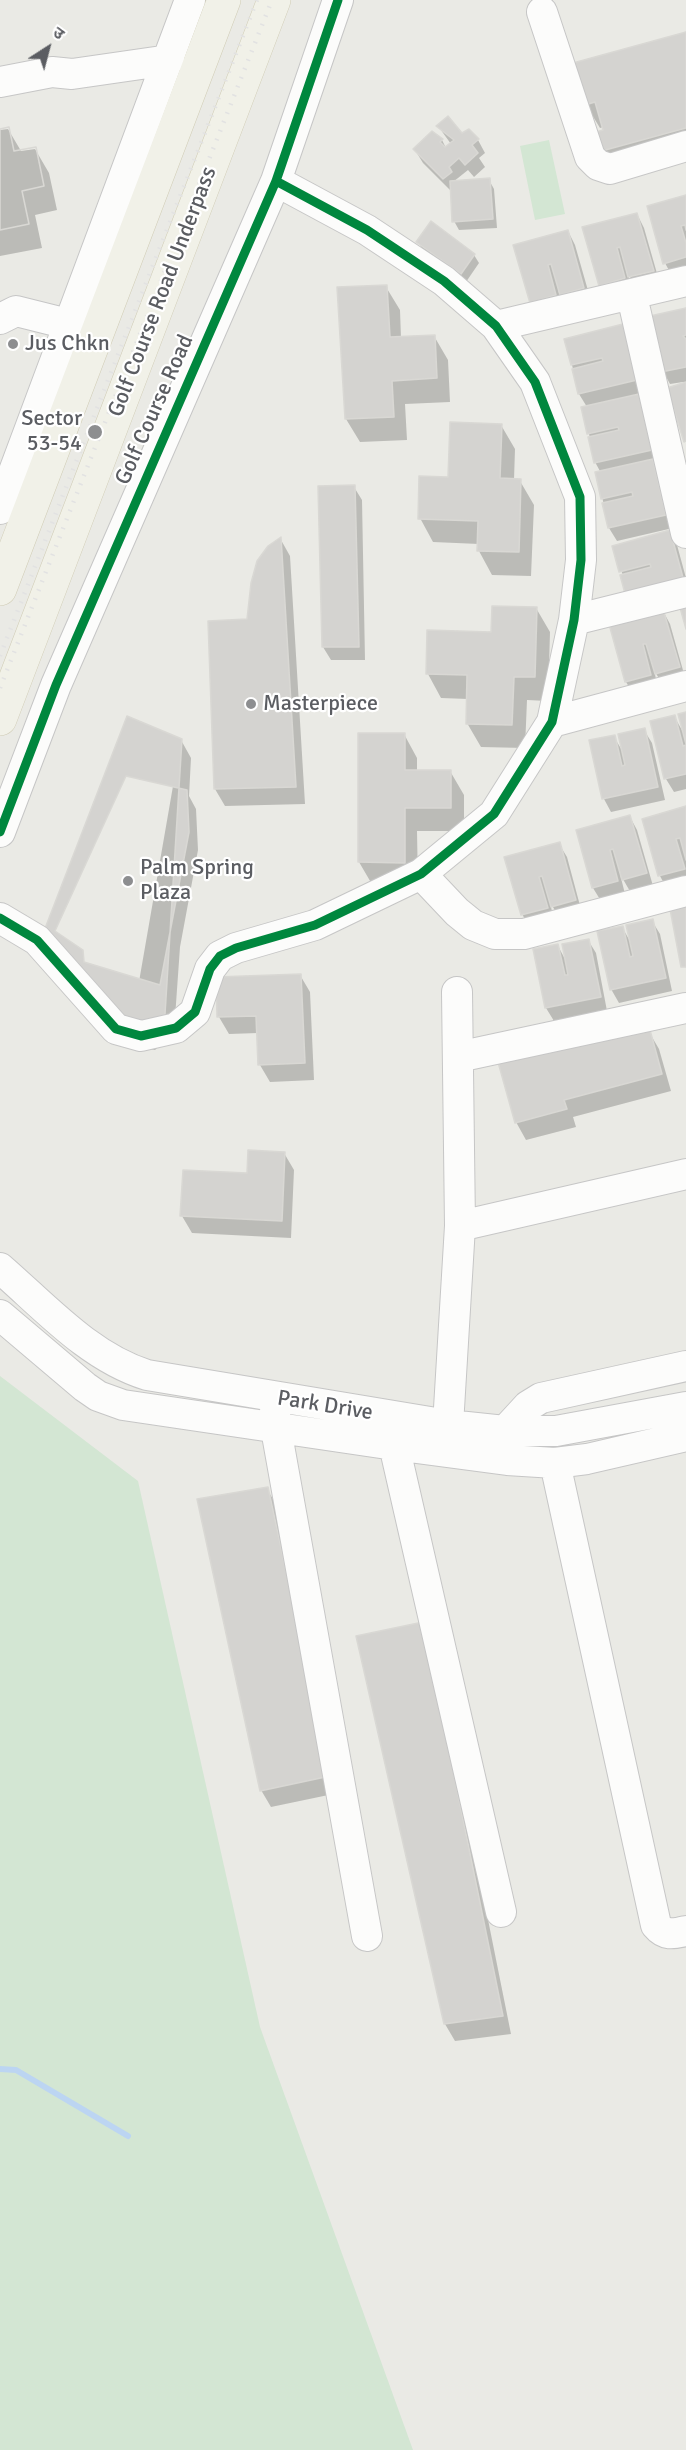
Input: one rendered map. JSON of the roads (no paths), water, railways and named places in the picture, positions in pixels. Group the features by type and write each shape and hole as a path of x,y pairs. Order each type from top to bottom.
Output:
{"main road":[{"name":"Golf Course Road Underpass","path":"0,589 224,0"},
{"name":"Golf Course Road Underpass","path":"0,719 274,0"}],"street":[{"path":"0,509 190,0"},
{"name":"Golf Course Road","path":"0,832 56,685 276,182 338,0"},
{"path":"542,12 590,157 598,165 610,168 686,146"},
{"path":"0,82 52,72 72,74 169,60"},
{"path":"0,99 57,89 72,74"},
{"path":"0,918 38,940 116,1029 141,1036 176,1028 186,1022 195,1012 210,969 220,956 236,948 315,925 421,874 494,814 552,722 573,620 581,560 580,497 535,382 496,327 444,281 376,236 276,182"},
{"path":"496,327 632,296 686,281"},
{"path":"632,296 686,533"},
{"path":"0,319 16,311 69,324"},
{"path":"573,620 686,592"},
{"path":"552,722 686,686"},
{"path":"421,874 457,912 473,925 495,934 524,934 686,891"},
{"path":"448,1425 460,1226 457,992"},
{"path":"458,1056 686,1008"},
{"path":"460,1226 686,1174"},
{"name":"Park Drive","path":"0,1268 96,1350 121,1367 147,1375 448,1425 505,1431 556,1431 686,1407"},
{"name":"Park Drive","path":"0,1315 98,1396 123,1405 394,1445 507,1460 555,1463 587,1459 686,1436"},
{"path":"505,1431 528,1406 541,1398 686,1366"},
{"path":"275,1397 276,1429 367,1936"},
{"path":"394,1445 501,1912"},
{"path":"555,1463 656,1925 661,1932 671,1934 686,1931"}],"waterway":[{"path":"0,2069 16,2070 128,2136"}],"railway":[{"path":"0,656 257,0"},
{"path":"0,688 272,0"}],"place":[{"name":"Jus Chkn","path":"13,344"},
{"name":"Sector 53-54","path":"95,432"},
{"name":"Masterpiece","path":"251,704"},
{"name":"Palm Spring Plaza","path":"128,881"}]}
